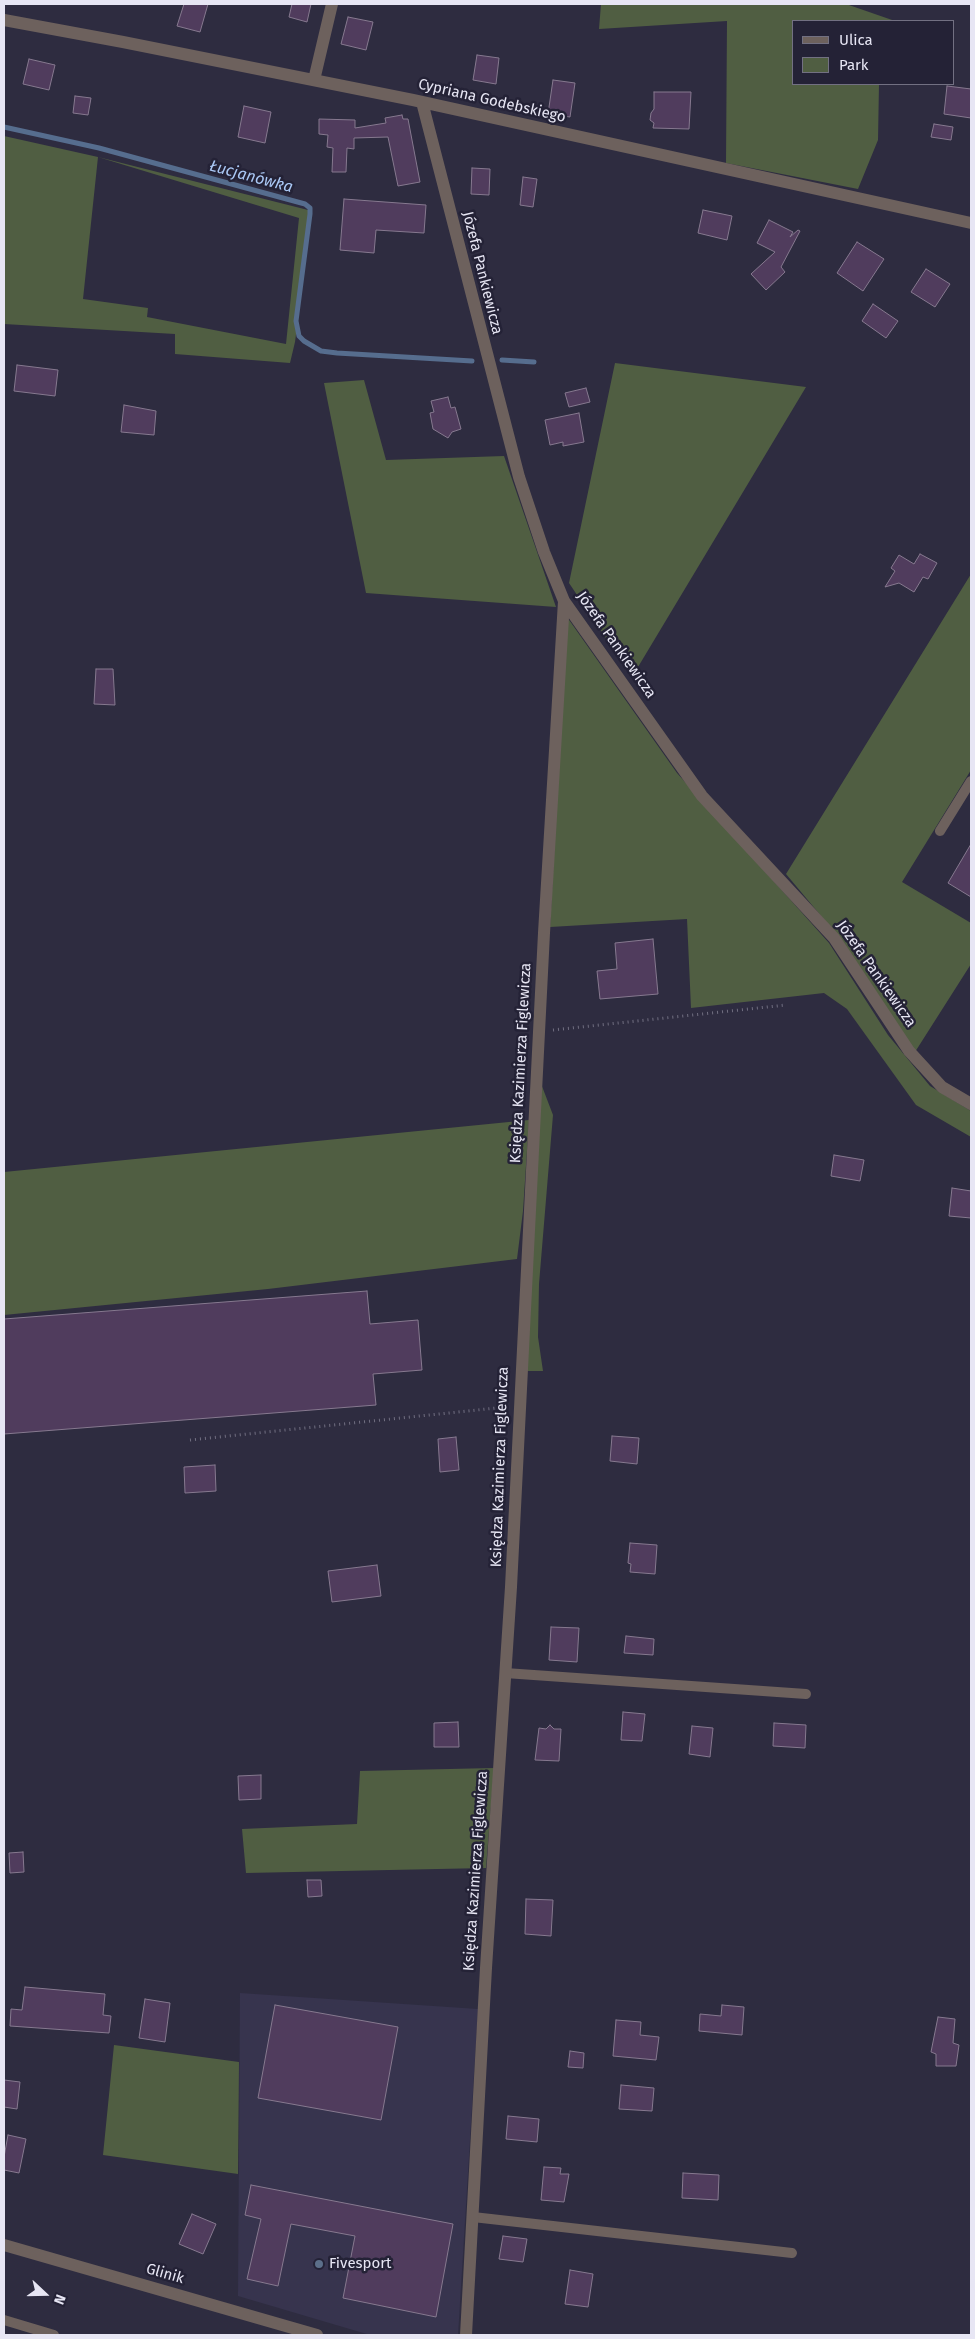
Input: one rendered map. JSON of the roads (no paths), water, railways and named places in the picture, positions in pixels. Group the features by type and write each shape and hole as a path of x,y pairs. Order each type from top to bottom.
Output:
{"street":[{"path":"314,80 332,4"},
{"name":"Cypriana Godebskiego","path":"4,20 124,42 225,64 422,102 971,223"},
{"name":"Józefa Pankiewicza","path":"422,102 516,467 544,552 564,600 702,796 834,938 909,1051 942,1087 971,1104"},
{"name":"Księdza Kazimierza Figlewicza","path":"466,2335 486,1968 505,1673 538,1032 564,600"},
{"name":"Glinik","path":"4,2245 317,2335"}],"lane":[{"path":"940,831 971,781"},
{"path":"505,1673 806,1694"},
{"path":"473,2217 792,2253"},
{"path":"4,2320 54,2335"}],"waterway":[{"name":"Łucjanówka","path":"4,127 99,148 305,204 310,208 310,214 296,321 299,336 304,341 321,351 337,353 472,361"},
{"name":"Łucjanówka","path":"502,360 534,362"}],"place":[{"name":"Fivesport","path":"319,2264"}]}
